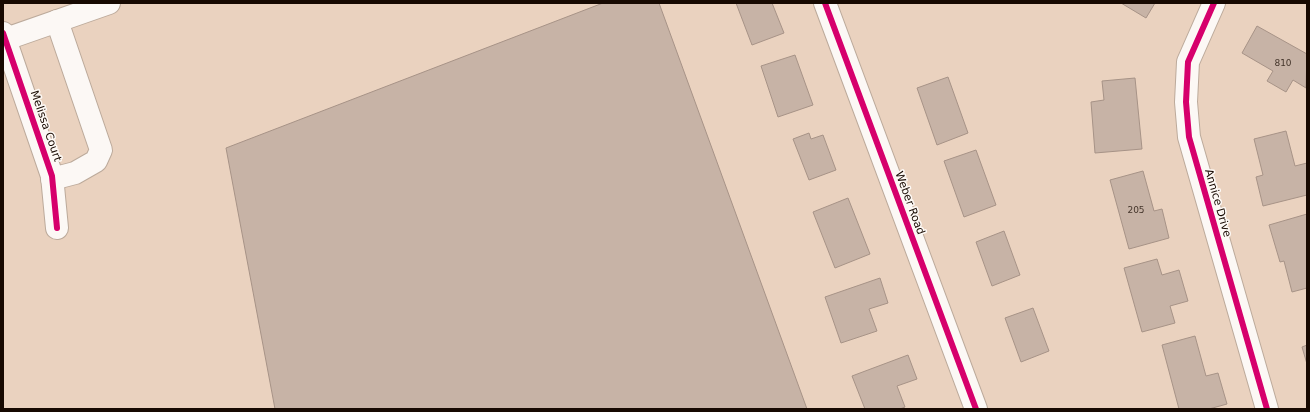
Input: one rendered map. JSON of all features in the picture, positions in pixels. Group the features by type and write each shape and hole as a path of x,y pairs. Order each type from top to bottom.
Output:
{"street":[{"path":"4,38 109,3"},
{"name":"Weber Road","path":"825,3 976,409"},
{"name":"Annice Drive","path":"1214,3 1188,62 1186,102 1189,137 1267,409"},
{"path":"52,179 75,173 96,161 101,150 57,21"},
{"name":"Melissa Court","path":"4,38 52,179 57,228"}],"building":[{"path":"603,3 659,3 807,409 275,409 226,148"},
{"path":"736,3 772,3 784,33 752,45"},
{"path":"1121,3 1155,3 1146,18"},
{"path":"1257,26 1307,54 1306,88 1293,80 1286,92 1267,81 1273,71 1242,53"},
{"path":"795,55 813,105 778,117 761,66"},
{"path":"948,77 968,133 937,145 917,88"},
{"path":"1135,78 1142,149 1095,153 1091,102 1104,100 1102,81"},
{"path":"1286,131 1295,166 1307,163 1307,195 1263,206 1256,177 1263,175 1254,139"},
{"path":"809,133 811,139 823,135 836,170 809,180 793,139"},
{"path":"976,150 996,205 964,217 944,161"},
{"path":"1143,171 1154,211 1162,209 1169,238 1129,249 1110,180"},
{"path":"848,198 870,254 835,268 813,212"},
{"path":"1307,214 1307,288 1292,292 1284,261 1280,262 1269,225"},
{"path":"1004,231 1020,275 992,286 976,242"},
{"path":"1157,259 1162,275 1179,270 1188,301 1170,306 1175,323 1142,332 1124,268"},
{"path":"880,278 888,303 869,309 877,331 841,343 825,297"},
{"path":"1033,308 1049,351 1021,362 1005,318"},
{"path":"1195,336 1206,376 1218,373 1227,404 1209,409 1179,409 1162,345"},
{"path":"1307,345 1307,364 1302,347"},
{"path":"908,355 917,379 897,386 905,407 900,409 865,409 852,376"}],"cycle path":[{"path":"825,3 976,409"},
{"path":"1214,3 1188,62 1186,102 1189,137 1267,409"},
{"path":"3,33 52,176 57,228"}]}
